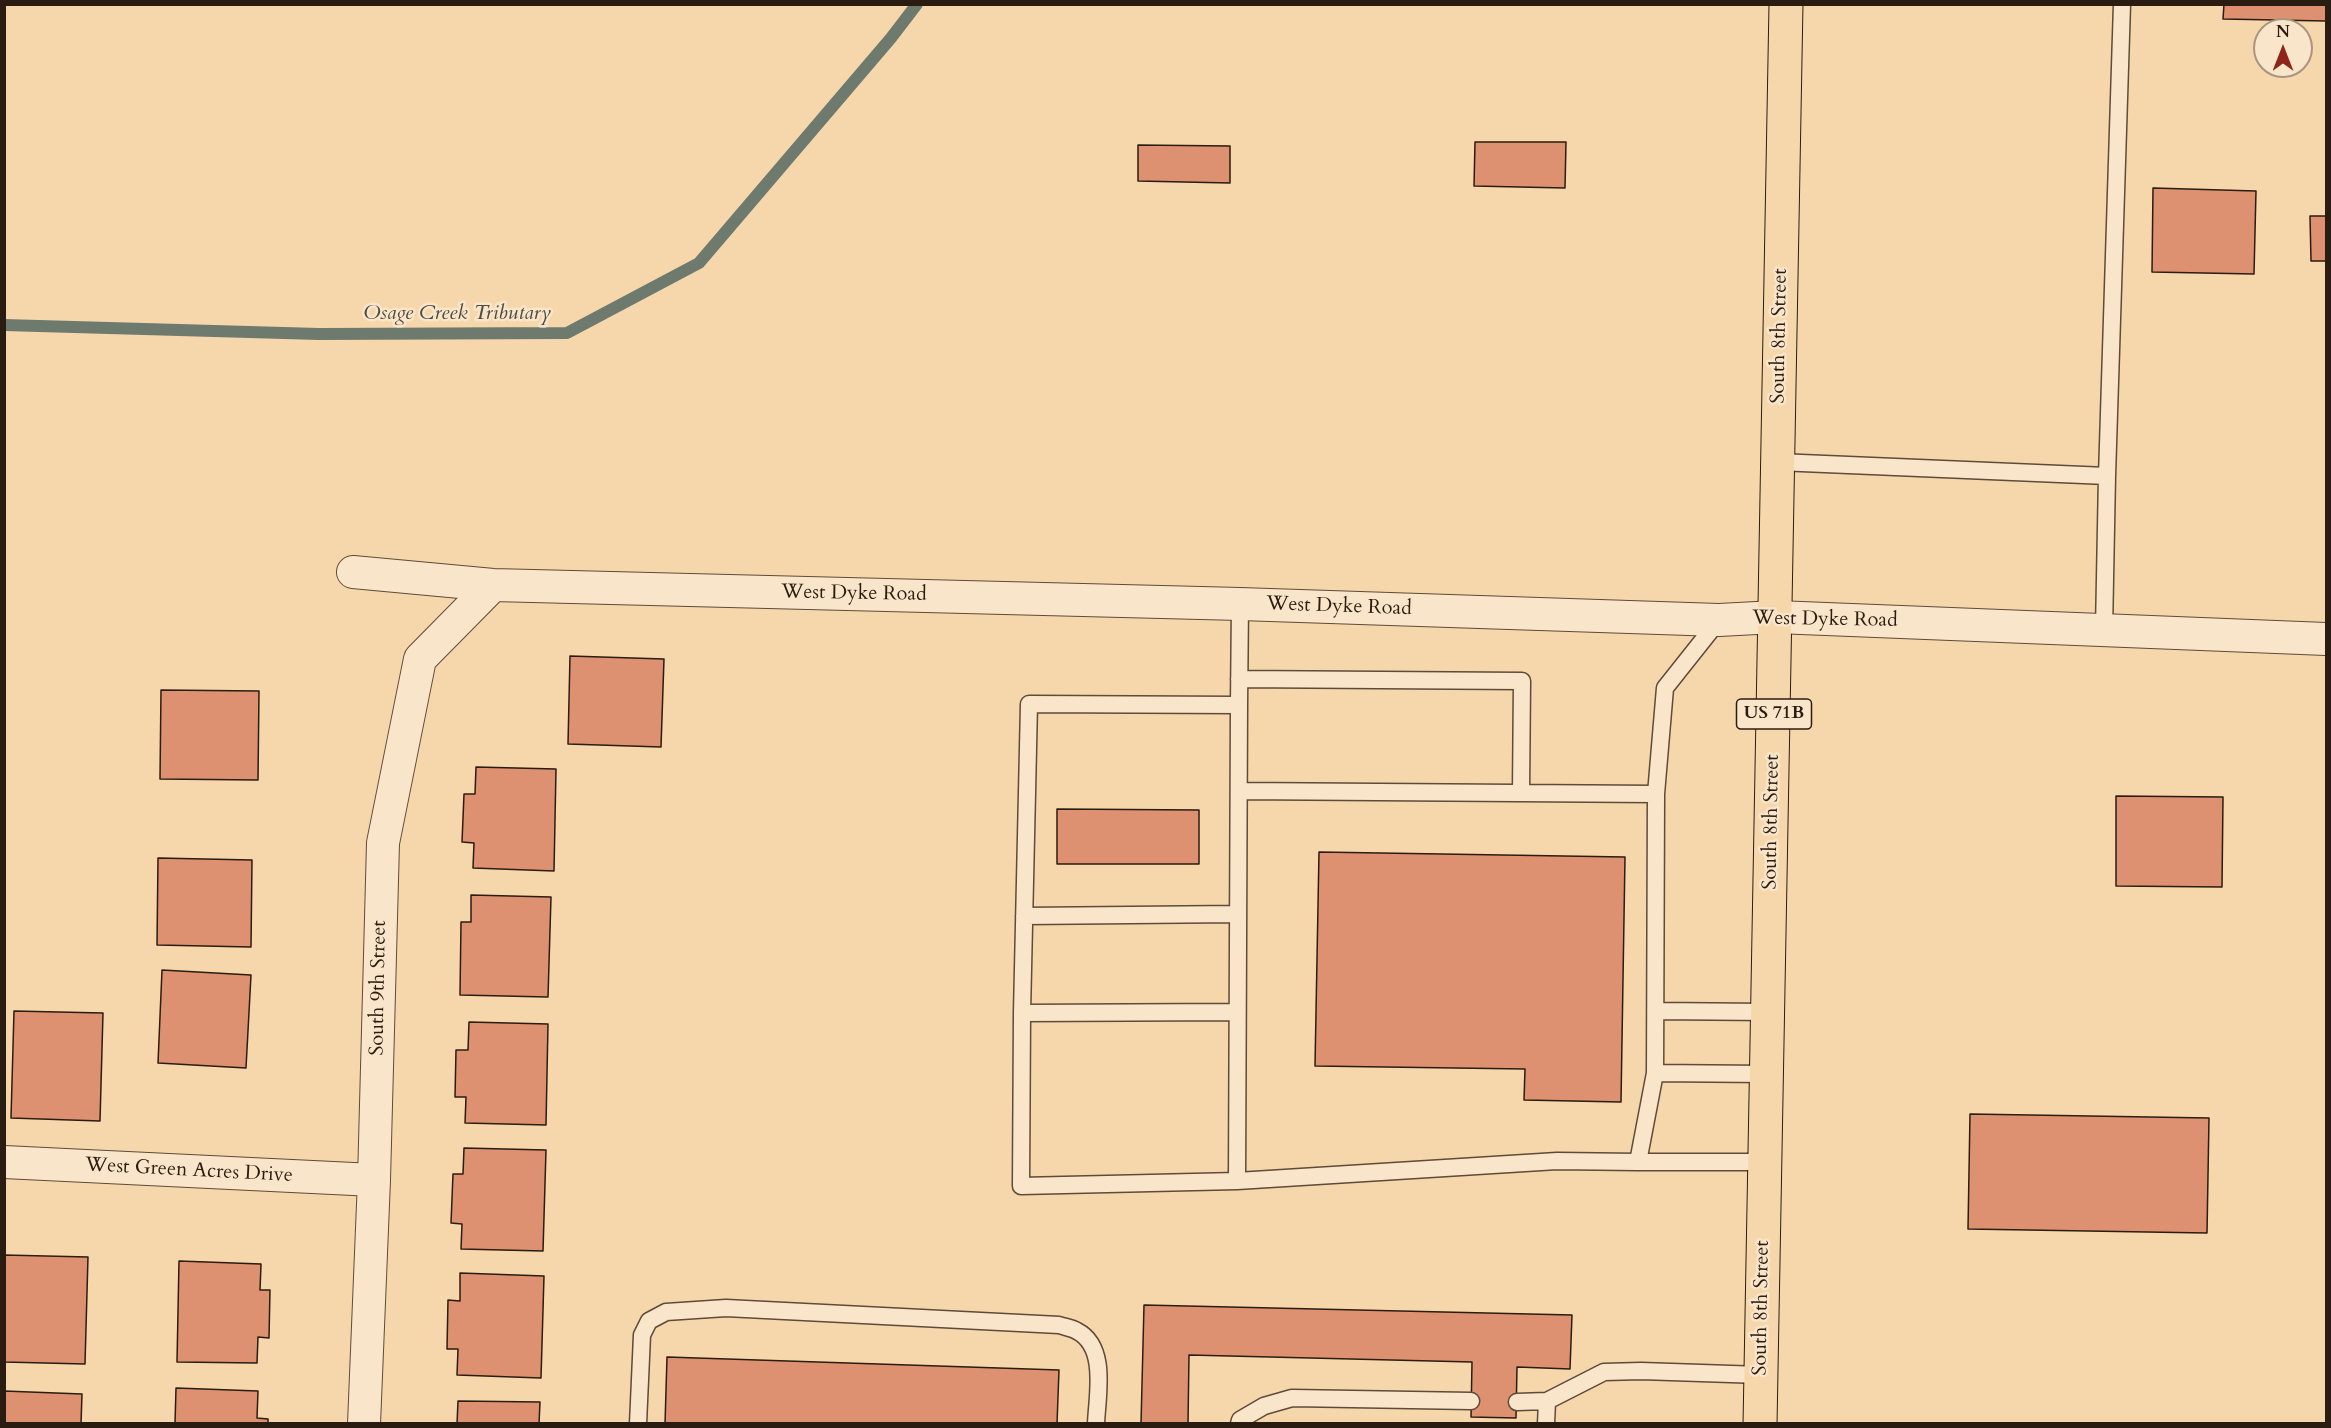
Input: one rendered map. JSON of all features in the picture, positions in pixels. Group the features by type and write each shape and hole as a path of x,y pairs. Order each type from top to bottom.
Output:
{"main road":[{"name":"South 8th Street","path":"1760,1424 1786,4"}],"street":[{"name":"West Dyke Road","path":"352,572 493,585 1240,604 1719,620 1776,617 2326,639"},
{"name":"South 9th Street","path":"364,1424 374,1180 383,843 420,659 493,585"},
{"name":"West Green Acres Drive","path":"4,1162 374,1180"}],"lane":[{"path":"2104,630 2122,4"},
{"path":"1778,462 2107,476"},
{"path":"1237,1181 1240,604"},
{"path":"1638,1162 1655,1073 1656,794 1665,687 1719,620"},
{"path":"1239,679 1522,681 1521,792"},
{"path":"1239,705 1029,704 1022,1013 1021,1185 1237,1181 1557,1161 1765,1162"},
{"path":"1239,791 1656,794"},
{"path":"1024,916 1238,914"},
{"path":"1656,1011 1768,1012"},
{"path":"1022,1013 1237,1012"},
{"path":"1655,1073 1766,1074"},
{"path":"638,1424 642,1335 649,1321 666,1312 726,1308 1059,1325 1078,1331 1093,1346 1098,1368 1096,1424"},
{"path":"1517,1402 1547,1401 1604,1372 1761,1375"},
{"path":"1239,1424 1240,1420 1264,1406 1292,1398 1470,1401"},
{"path":"1546,1424 1547,1401"}],"building":[{"path":"2224,4 2326,4 2326,21 2313,21 2313,18 2223,19"},
{"path":"1475,142 1566,142 1565,188 1474,186"},
{"path":"1138,145 1230,146 1230,183 1138,181"},
{"path":"2153,188 2256,191 2254,274 2152,272"},
{"path":"2310,216 2326,216 2326,261 2311,261"},
{"path":"570,656 664,659 661,747 568,744"},
{"path":"161,690 259,691 258,780 160,779"},
{"path":"476,767 556,769 554,871 473,868 474,843 462,842 464,794 475,794"},
{"path":"2116,796 2223,797 2222,887 2116,886"},
{"path":"1057,809 1199,810 1199,864 1057,864"},
{"path":"1319,852 1625,857 1621,1102 1524,1100 1525,1069 1315,1066"},
{"path":"158,858 252,860 251,947 157,945"},
{"path":"471,895 551,897 548,997 460,995 461,922 471,922"},
{"path":"162,970 251,975 246,1068 158,1063"},
{"path":"14,1011 103,1013 100,1121 11,1118"},
{"path":"469,1022 548,1024 546,1125 465,1123 466,1097 455,1097 456,1050 468,1050"},
{"path":"1970,1114 2209,1118 2207,1233 1968,1229"},
{"path":"464,1148 546,1150 543,1251 461,1249 462,1224 451,1223 453,1174 463,1174"},
{"path":"4,1255 88,1257 85,1364 4,1362"},
{"path":"179,1261 261,1264 260,1290 270,1290 269,1338 258,1337 257,1363 177,1362"},
{"path":"460,1273 544,1276 541,1378 457,1375 458,1349 447,1349 448,1300 460,1301"},
{"path":"1144,1305 1572,1315 1570,1369 1517,1367 1516,1418 1471,1417 1472,1362 1189,1355 1188,1424 1141,1424"},
{"path":"667,1357 1059,1370 1057,1424 665,1424"},
{"path":"176,1388 258,1391 257,1418 268,1419 268,1424 175,1424"},
{"path":"4,1391 82,1394 81,1424 4,1424"},
{"path":"458,1401 540,1402 539,1424 457,1424"}],"waterway":[{"name":"Osage Creek Tributary","path":"4,325 319,334 567,333 699,263 891,38 917,4"}]}
